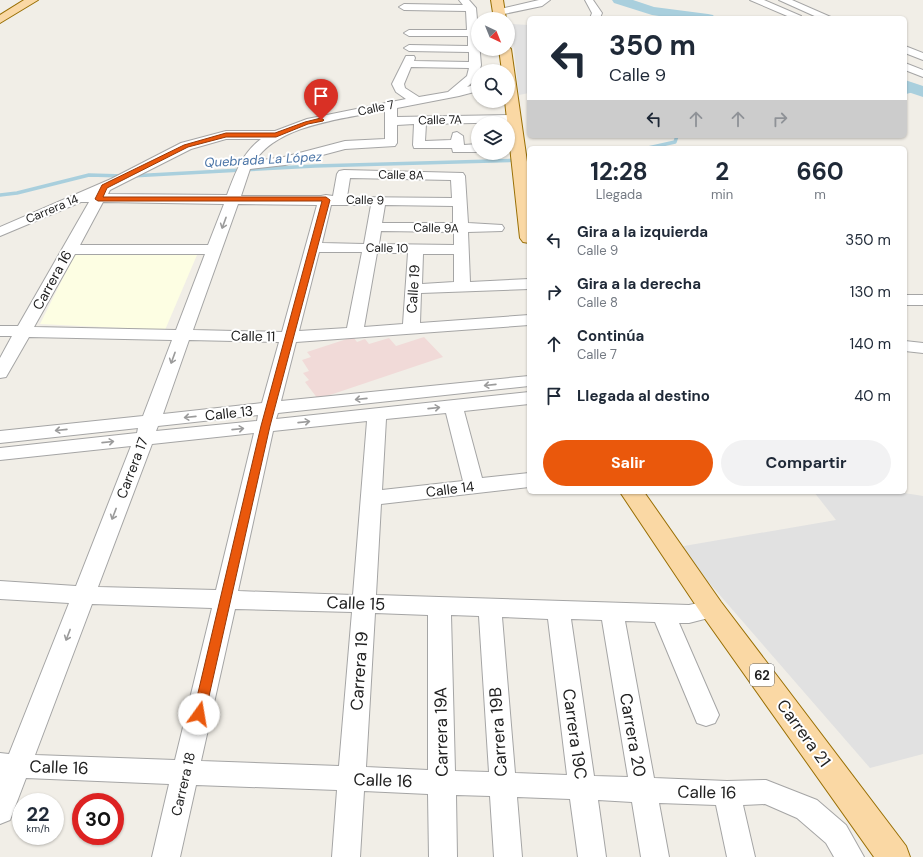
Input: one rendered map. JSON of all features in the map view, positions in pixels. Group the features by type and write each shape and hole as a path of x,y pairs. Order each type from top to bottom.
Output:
{"main road":[{"path":"0,20 32,0"},
{"path":"497,0 499,12"},
{"path":"515,136 516,154 527,225"},
{"name":"Carrera 21","path":"633,494 712,609 894,857"}],"street":[{"path":"509,12 529,3 541,4 545,0"},
{"path":"755,0 794,16"},
{"path":"784,0 823,16"},
{"path":"589,1 597,13 596,16"},
{"path":"404,7 467,4 468,20 471,28"},
{"path":"515,17 522,18"},
{"path":"409,33 471,33"},
{"path":"409,57 471,49"},
{"path":"907,50 923,56"},
{"path":"409,57 471,65"},
{"path":"409,57 398,84 400,90 416,100"},
{"path":"907,67 923,74"},
{"path":"448,95 458,90 471,78"},
{"name":"Calle 7","path":"276,135 307,123 349,113 471,90"},
{"path":"244,169 285,161 345,145 390,143 391,104"},
{"path":"345,145 349,113"},
{"path":"420,120 419,145 471,147"},
{"path":"455,120 458,146"},
{"name":"Calle 7A","path":"391,121 471,120"},
{"name":"Carrera 14","path":"0,232 78,198 106,189 186,146 206,139 226,135 276,135"},
{"name":"Carrera 17","path":"0,811 9,765 83,595 147,430 244,169 257,148 276,135"},
{"name":"Calle 8A","path":"344,174 458,176 460,202"},
{"name":"Carrera 18","path":"166,857 268,417 314,247 344,174"},
{"name":"Calle 9","path":"106,189 232,199 460,202"},
{"name":"Carrera 16","path":"0,373 106,189"},
{"path":"354,332 379,200"},
{"path":"460,202 462,287"},
{"name":"Calle 9A","path":"374,227 497,228"},
{"name":"Calle 10","path":"314,247 461,250"},
{"name":"Calle 19","path":"411,328 416,249"},
{"path":"70,250 214,250"},
{"path":"413,289 527,284"},
{"path":"907,300 923,300"},
{"name":"Calle 11","path":"0,331 289,337 527,320"},
{"path":"907,346 923,348"},
{"name":"Calle 13","path":"0,454 147,430 268,417 527,380"},
{"name":"Calle 13","path":"268,417 378,414 527,398"},
{"path":"454,406 474,486"},
{"name":"Carrera 19","path":"346,857 378,414"},
{"name":"Calle 13","path":"0,437 147,430"},
{"name":"Calle 14","path":"371,498 527,480"},
{"name":"Calle 15","path":"0,590 83,595 663,614 689,614 712,609"},
{"name":"Carrera 19A","path":"439,606 443,857"},
{"name":"Carrera 19B","path":"490,608 508,857"},
{"name":"Carrera 19C","path":"558,610 592,857"},
{"name":"Carrera 20","path":"612,612 654,857"},
{"path":"663,614 706,715"},
{"name":"Calle 16","path":"9,765 582,788 726,793 766,792 807,809 836,834 850,857"},
{"path":"726,793 741,857"}],"shaded area":[{"path":"515,24 527,25 527,93 519,95 515,56"},
{"path":"75,254 197,255 165,330 40,324"},
{"path":"353,337 357,342 365,339 369,344 389,338 396,346 424,337 443,357 318,399 305,382 309,380 303,373 309,371 302,360 311,357 307,352"},
{"path":"907,493 923,496 923,754 870,768 678,547 836,520 816,494"}],"waterway":[{"path":"619,0 652,11 692,16"},
{"name":"Quebrada La López","path":"907,86 923,92"},
{"name":"Quebrada La López","path":"907,92 916,90"},
{"name":"Quebrada La López","path":"657,146 675,142 676,138"},
{"name":"Quebrada La López","path":"131,176 315,166 527,160"},
{"name":"Quebrada La López","path":"0,195 17,193 89,175 124,176"}],"route":[{"path":"199,714 265,426 326,200 98,199 105,187 186,146 206,139 226,135 276,135 307,123 321,120"}]}
